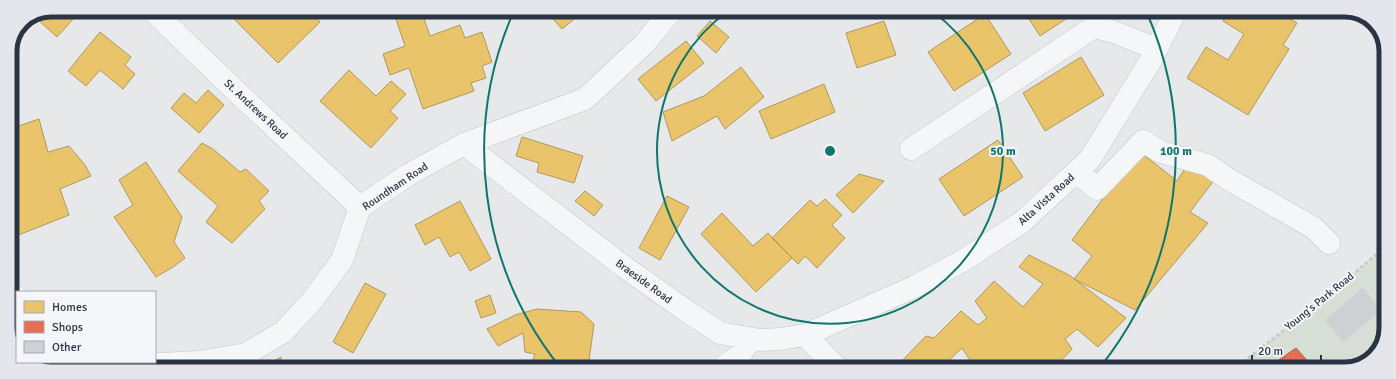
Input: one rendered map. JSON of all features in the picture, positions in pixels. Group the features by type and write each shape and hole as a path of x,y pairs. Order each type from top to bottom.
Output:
{"street":[{"name":"St. Andrews Road","path":"159,17 360,207"},
{"name":"Roundham Road","path":"199,362 246,354 283,332 311,302 342,260 360,207 408,175 464,144 585,99 645,43 666,17"},
{"name":"Alta Vista Road","path":"805,335 914,288 964,260 1022,222 1090,159 1157,49 1173,17"},
{"path":"911,149 1094,27 1111,31 1157,49"},
{"path":"1077,172 1097,189 1144,141 1160,152 1208,165 1228,179 1314,228 1329,243"},
{"name":"Braeside Road","path":"464,144 617,261 684,310 720,332 760,340 780,339 805,335"},
{"path":"805,335 831,362"},
{"path":"730,362 740,355 751,339"}],"path":[{"name":"Young's Park Road","path":"1243,362 1321,301 1379,252"}],"shaded area":[{"path":"1379,252 1378,336 1373,347 1366,355 1356,360 1344,362 1243,362 1321,301"}],"building: Homes":[{"path":"52,17 73,17 74,18 57,37 38,20"},
{"path":"232,17 315,17 320,22 278,63"},
{"path":"395,17 423,17 430,36 460,25 465,38 482,32 492,62 482,66 486,78 471,83 474,91 423,109 409,68 390,75 383,54 405,46"},
{"path":"551,17 577,17 562,29"},
{"path":"980,17 987,17 1011,54 954,91 928,52"},
{"path":"1028,17 1069,17 1040,36"},
{"path":"1225,17 1287,17 1297,23 1283,45 1289,49 1248,115 1187,78 1206,47 1228,60 1244,34 1223,21"},
{"path":"710,21 729,37 716,53 697,36"},
{"path":"884,21 896,55 857,68 846,33"},
{"path":"100,32 131,57 125,65 135,74 123,89 100,70 86,86 68,71"},
{"path":"686,41 704,63 656,101 638,79"},
{"path":"1081,57 1104,95 1045,131 1023,93"},
{"path":"741,67 764,97 725,129 717,116 672,141 663,112 704,96"},
{"path":"349,70 376,96 391,81 406,94 390,111 398,118 371,148 320,101"},
{"path":"824,84 835,112 771,139 759,111"},
{"path":"208,90 224,105 199,133 171,108 184,93 196,103"},
{"path":"39,119 48,152 69,146 85,165 91,176 60,189 69,215 17,236 17,127"},
{"path":"522,137 583,156 574,183 537,172 539,163 516,156"},
{"path":"998,140 1023,177 964,216 939,179"},
{"path":"202,143 213,149 240,172 246,169 269,191 259,201 265,209 232,243 206,222 218,206 178,171"},
{"path":"1139,151 1177,181 1187,165 1215,179 1190,212 1208,223 1135,310 1074,279 1092,256 1072,240"},
{"path":"146,162 182,217 174,242 185,258 156,277 114,217 133,205 119,180"},
{"path":"859,174 884,181 853,213 836,195"},
{"path":"585,191 603,205 594,216 575,201"},
{"path":"667,196 689,207 660,260 639,248"},
{"path":"825,199 842,215 832,225 845,238 817,268 805,256 798,264 772,238 810,200 817,206"},
{"path":"460,201 491,259 470,271 459,252 450,257 439,237 425,245 415,225"},
{"path":"722,213 753,246 768,233 792,258 756,292 701,234"},
{"path":"1029,255 1069,275 1126,318 1098,347 1077,329 1065,339 1072,349 1060,362 971,362 962,348 947,362 901,362 926,336 934,338 961,311 978,325 987,318 975,301 994,281 1023,307 1043,284 1019,267"},
{"path":"365,283 386,294 353,353 333,342"},
{"path":"490,295 496,313 481,318 475,301"},
{"path":"537,309 581,312 594,324 589,362 532,362 535,354 525,352 523,333 498,346 487,329 515,315"},
{"path":"281,357 281,362 272,362"}],"building: Shops":[{"path":"1296,348 1308,362 1276,362"}],"building: Other":[{"path":"1363,288 1379,308 1379,312 1343,342 1325,320"}]}
